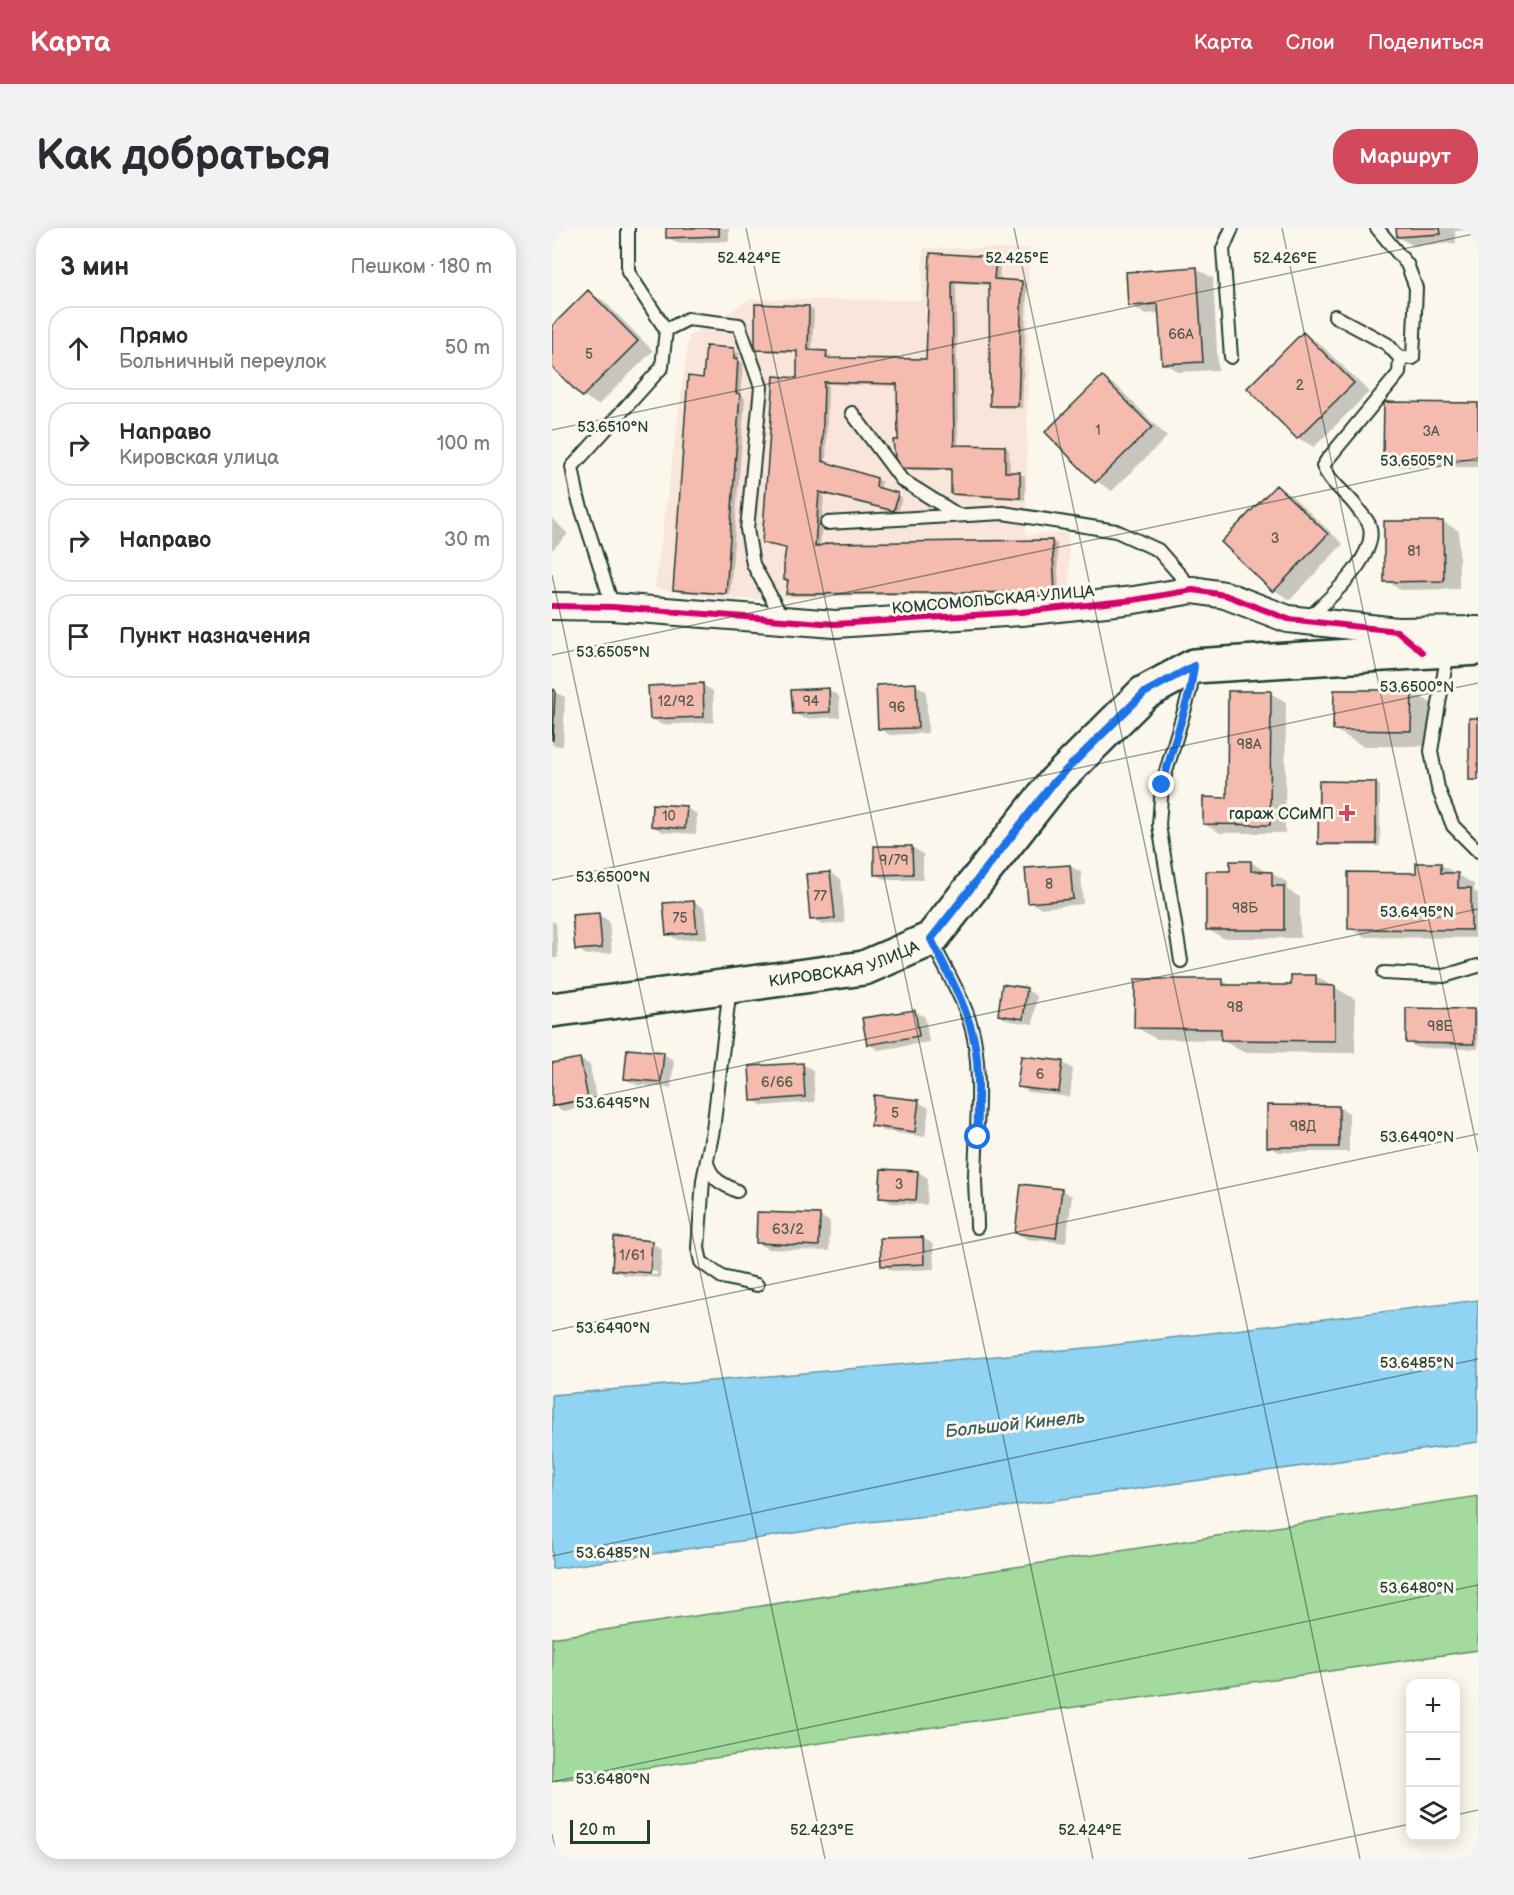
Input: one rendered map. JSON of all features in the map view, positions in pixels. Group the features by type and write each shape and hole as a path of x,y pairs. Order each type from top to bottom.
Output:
{"main road":[{"path":"1194,666 1449,650"},
{"name":"КИРОВСКАЯ УЛИЦА","path":"552,1010 864,968 931,939 1054,782 1144,693 1194,666"}],"street":[{"name":"КОМСОМОЛЬСКАЯ УЛИЦА","path":"552,606 613,607 835,624 1021,612 1134,600 1193,590 1225,595 1288,619 1305,622 1397,631 1478,630"},
{"path":"1397,631 1449,650"}],"lane":[{"path":"613,607 578,498 572,467 662,367 666,330 628,272 628,228"},
{"path":"1231,357 1223,249 1232,228"},
{"path":"1377,228 1407,264 1416,288 1413,358 1400,358"},
{"path":"1305,622 1358,567 1368,548 1371,536 1368,523 1346,493 1327,475 1323,466 1400,373 1400,358 1387,344 1335,315"},
{"path":"666,330 688,319 739,326 761,387 747,529 753,564 784,621"},
{"path":"852,413 902,480 958,515"},
{"path":"827,523 1003,513 1116,531 1158,550 1193,590"},
{"path":"1449,650 1431,751 1438,788 1453,826 1478,851"},
{"path":"1181,961 1159,825 1162,785 1190,691 1194,666"},
{"path":"931,939 964,1008 974,1037 977,1069 978,1137 975,1176 977,1227"},
{"path":"1384,973 1444,976 1478,966"},
{"path":"730,986 714,1130 704,1180 698,1248 701,1262 722,1277 757,1285"},
{"path":"707,1162 711,1174 720,1183 737,1191"}],"shaded area":[{"path":"923,248 1029,249 1026,535 1068,532 1070,587 726,600 655,588 689,336 751,299 922,300"}],"green space":[{"path":"1478,1496 1478,1650 552,1781 552,1638"}],"water":[{"name":"Большой Кинель","path":"1478,1300 1478,1442 969,1512 868,1522 552,1569 552,1395 1098,1347"}],"building":[{"path":"666,228 719,228 719,236 666,238"},
{"path":"1396,228 1440,228 1441,234 1397,237"},
{"path":"930,253 996,257 994,279 1022,281 1018,406 990,406 989,283 952,281 954,445 1005,446 1005,472 1020,472 1020,498 951,494 951,469 896,468 893,440 898,440 897,384 824,382 822,461 877,478 876,487 898,493 894,511 819,492 815,547 829,543 1052,540 1055,592 786,594 788,580 784,580 784,562 786,548 762,543 774,376 797,378 797,351 755,350 755,304 809,306 808,350 827,351 826,358 926,359"},
{"path":"1197,267 1203,362 1162,364 1158,304 1128,306 1126,272"},
{"path":"588,290 638,341 582,397 552,367 552,326"},
{"path":"1303,332 1354,383 1297,439 1247,388"},
{"path":"706,346 734,348 734,359 738,358 736,393 740,394 726,594 673,590 688,376 703,378"},
{"path":"1102,376 1152,427 1095,483 1045,432"},
{"path":"1384,402 1478,403 1478,459 1383,458"},
{"path":"1276,485 1328,534 1273,592 1221,542"},
{"path":"1384,521 1443,521 1444,581 1384,582"},
{"path":"703,683 704,717 650,719 648,686"},
{"path":"916,683 918,728 878,729 876,685"},
{"path":"829,688 830,712 793,714 791,690"},
{"path":"552,689 555,690 553,740 552,740"},
{"path":"1334,690 1412,690 1411,731 1333,730"},
{"path":"1228,691 1271,691 1270,825 1203,824 1203,797 1227,798"},
{"path":"1469,718 1478,718 1478,780 1469,780"},
{"name":"гараж ССиМП","path":"1319,781 1376,782 1376,844 1318,844"},
{"path":"652,804 687,806 685,829 651,826"},
{"path":"874,846 912,846 913,874 874,875"},
{"path":"1230,861 1251,861 1251,871 1272,872 1272,886 1284,886 1284,930 1206,930 1206,871 1230,871"},
{"path":"1416,863 1441,863 1441,873 1458,873 1458,888 1471,888 1471,930 1348,929 1348,872 1416,873"},
{"path":"1070,865 1073,899 1028,903 1025,868"},
{"path":"830,872 835,918 810,920 806,874"},
{"path":"694,901 697,932 666,935 663,903"},
{"path":"599,913 602,948 575,950 572,915"},
{"path":"1291,975 1316,975 1316,985 1335,986 1335,1041 1221,1040 1221,1029 1134,1028 1135,979 1223,979 1223,985 1291,985"},
{"path":"1002,984 1027,988 1023,1019 998,1015"},
{"path":"1406,1008 1474,1009 1474,1044 1406,1043"},
{"path":"915,1010 919,1036 867,1045 862,1018"},
{"path":"627,1049 664,1052 661,1082 624,1079"},
{"path":"1021,1056 1063,1061 1059,1092 1017,1087"},
{"path":"580,1058 588,1099 552,1106 552,1063"},
{"path":"803,1063 805,1097 751,1101 749,1066"},
{"path":"874,1095 919,1100 915,1132 871,1126"},
{"path":"1267,1105 1339,1106 1339,1147 1267,1147"},
{"path":"881,1169 918,1171 916,1200 879,1198"},
{"path":"1021,1184 1062,1189 1056,1238 1015,1233"},
{"path":"757,1212 820,1214 819,1246 756,1243"},
{"path":"614,1237 652,1241 650,1273 612,1270"},
{"path":"923,1237 924,1264 881,1266 880,1238"}],"cycle path":[{"path":"552,606 613,607 835,624 1021,612 1134,600 1193,590 1225,595 1288,619 1397,631 1422,652"}],"place":[{"name":"гараж ССиМП","path":"1347,813"}],"route":[{"path":"978,1137 974,1037 964,1008 931,939 1054,782 1144,693 1194,666 1190,691 1162,785"}]}
